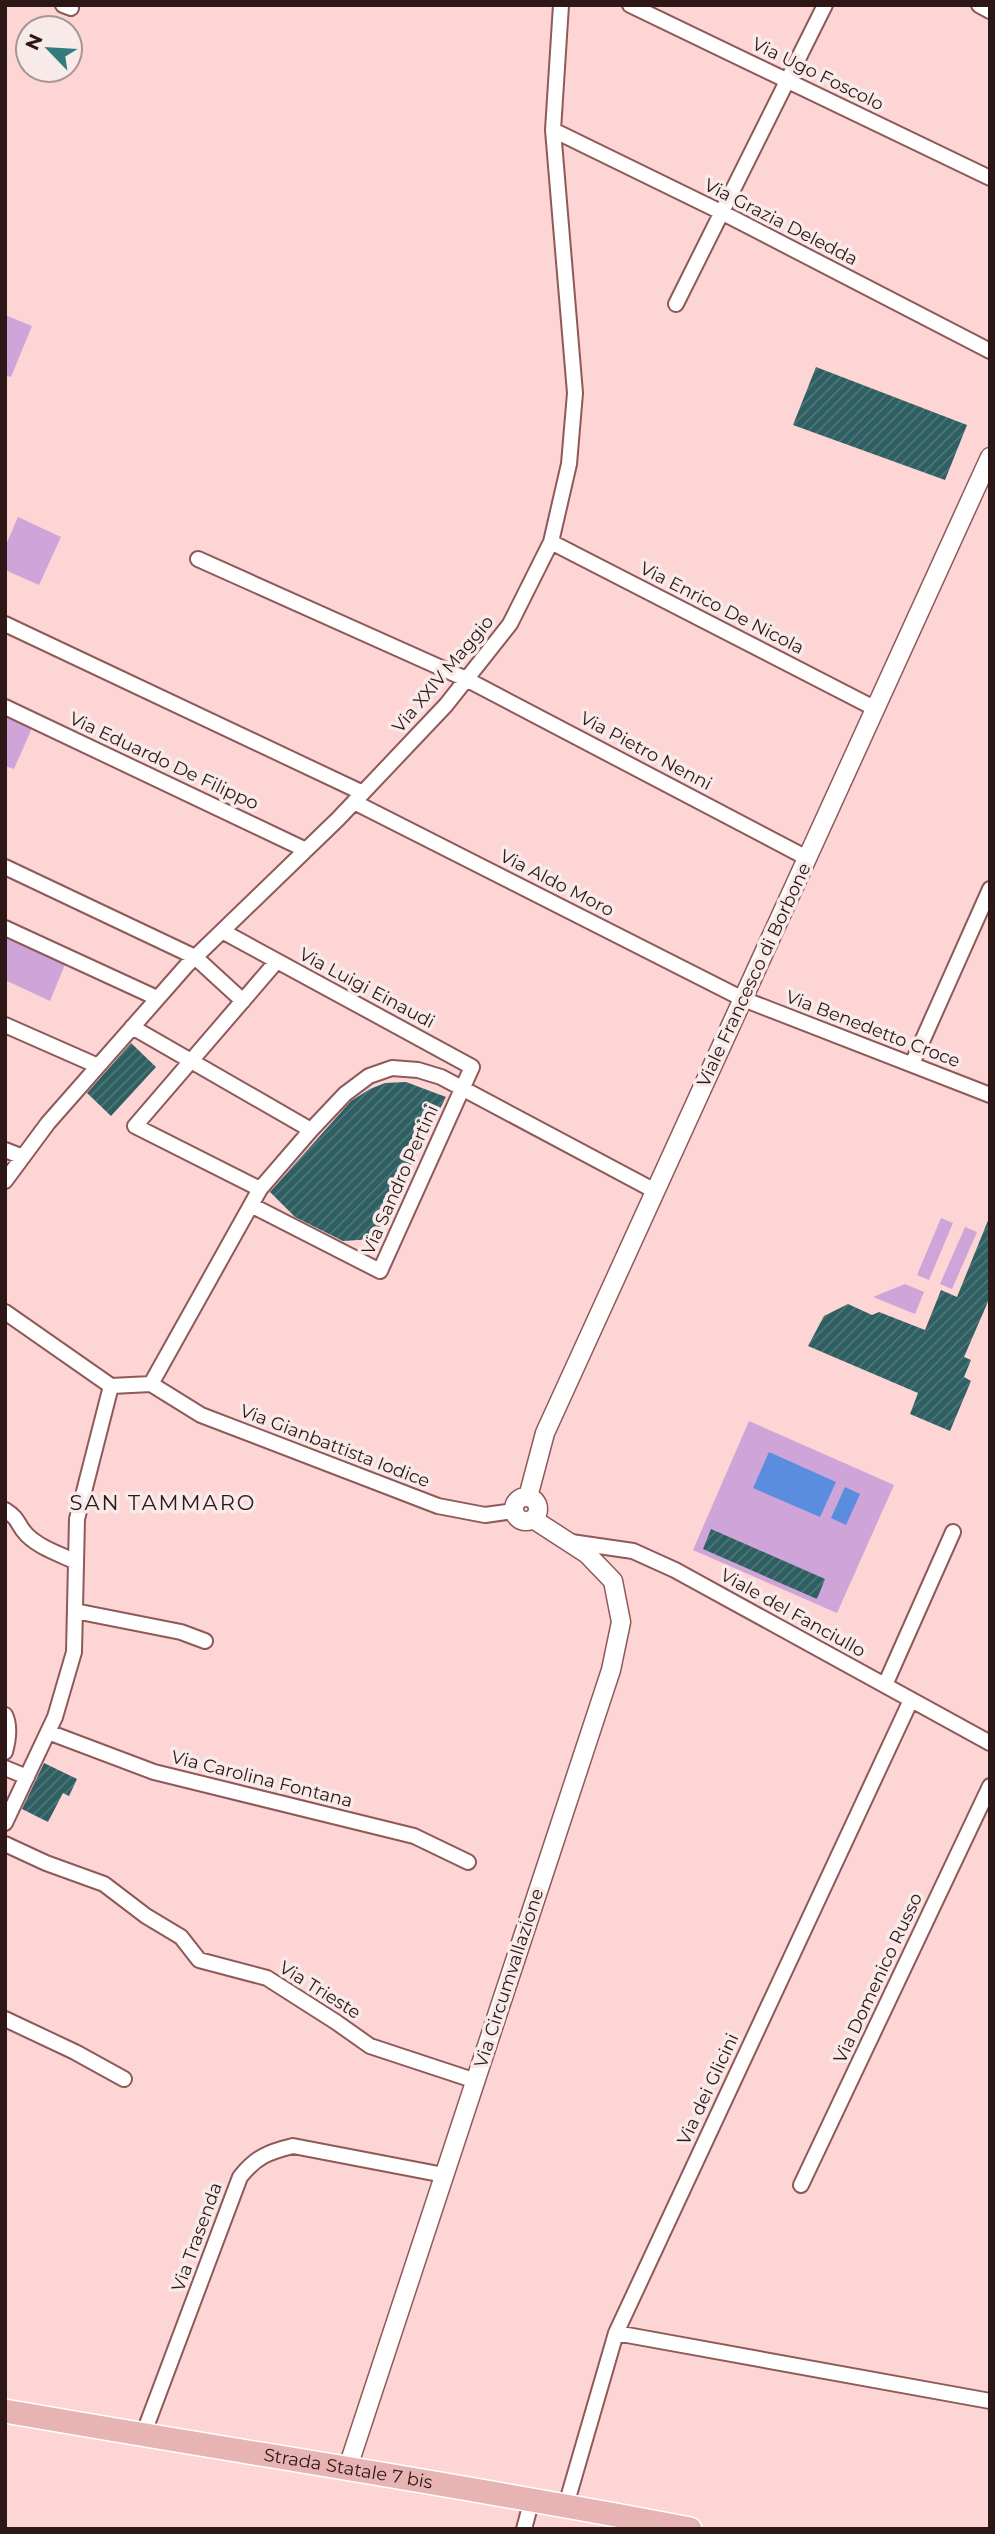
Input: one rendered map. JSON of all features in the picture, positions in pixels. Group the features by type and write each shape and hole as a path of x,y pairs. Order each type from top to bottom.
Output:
{"main road":[{"name":"Strada Statale 7 bis","path":"5,2411 532,2499 690,2529"}],"street":[{"name":"Via XXIV Maggio","path":"5,1181 48,1123 157,998 195,957 359,798 446,705 510,624 551,542 569,464 575,393 554,130 561,5"},
{"name":"Via Ugo Foscolo","path":"630,5 990,178"},
{"path":"676,303 825,5"},
{"path":"979,5 990,11"},
{"name":"Via Grazia Deledda","path":"554,130 723,213 990,351"},
{"name":"Viale Francesco di Borbone","path":"528,1497 545,1433 990,457"},
{"name":"Via Enrico De Nicola","path":"551,542 876,709"},
{"name":"Via Pietro Nenni","path":"198,559 466,679 807,858"},
{"name":"Via Aldo Moro","path":"5,624 359,798 743,999"},
{"name":"Via Eduardo De Filippo","path":"5,707 306,850"},
{"path":"5,867 195,957 243,1001"},
{"path":"912,1064 990,889"},
{"path":"5,928 157,998"},
{"name":"Via Luigi Einaudi","path":"222,931 472,1067 463,1088"},
{"path":"260,1189 135,1126 277,961"},
{"name":"Via Benedetto Croce","path":"743,999 990,1095"},
{"path":"5,1025 98,1066"},
{"path":"132,1027 311,1130"},
{"path":"5,1312 111,1386 151,1384 260,1189 345,1094 369,1076 393,1068 418,1070 441,1077 655,1191"},
{"name":"Via Sandro Pertini","path":"251,1205 380,1271 463,1088"},
{"path":"5,1150 23,1157"},
{"name":"Via Gianbattista Iodice","path":"151,1384 201,1415 438,1506 485,1515 514,1511"},
{"path":"5,1823 55,1717 74,1652 77,1519 111,1386"},
{"path":"528,1497 537,1504 537,1512 533,1519 521,1520 514,1511 517,1500 528,1497"},
{"path":"5,1510 18,1518 23,1532 36,1542 76,1562"},
{"name":"Via Circumvallazione","path":"347,2470 611,1670 621,1622 613,1581 587,1554 533,1519"},
{"path":"885,1685 953,1532"},
{"name":"Viale del Fanciullo","path":"569,1542 633,1551 675,1570 990,1743"},
{"path":"75,1611 181,1632 205,1641"},
{"name":"Via dei Glicini","path":"566,2505 616,2333 911,1700"},
{"path":"5,1715 8,1718 8,1742 5,1752"},
{"name":"Via Carolina Fontana","path":"48,1732 154,1772 414,1836 468,1862"},
{"path":"5,1768 27,1777"},
{"name":"Via Domenico Russo","path":"801,2185 990,1786"},
{"name":"Via Trieste","path":"5,1844 46,1863 104,1884 146,1916 181,1937 199,1960 267,1978 370,2046 475,2081"},
{"path":"5,2019 124,2079"},
{"name":"Via Trasenda","path":"144,2435 240,2176 252,2162 271,2152 293,2146 444,2175"},
{"path":"616,2333 990,2401"},
{"path":"524,2529 532,2499"}],"shaded area":[{"path":"5,315 32,326 11,377 5,375"},
{"path":"18,517 61,537 39,585 5,570 5,547"},
{"path":"5,716 32,728 14,769 5,766"},
{"path":"6,935 66,962 50,1001 5,980"},
{"path":"941,1218 953,1223 929,1280 917,1275"},
{"path":"965,1227 977,1232 952,1289 940,1284"},
{"path":"905,1284 924,1292 915,1314 873,1297"},
{"path":"749,1421 894,1485 837,1613 693,1550"}],"water":[{"path":"769,1452 836,1482 820,1517 753,1488"},
{"path":"845,1487 860,1494 846,1525 831,1518"}],"building":[{"path":"816,367 967,425 945,480 793,425"},
{"path":"131,1043 156,1067 111,1116 87,1093"},
{"path":"406,1082 446,1097 373,1239 343,1241 295,1217 270,1192 351,1101 385,1083"},
{"path":"989,1218 990,1297 964,1357 971,1360 964,1377 971,1381 950,1431 910,1414 918,1393 808,1346 824,1316 848,1304 872,1315 879,1312 925,1330 941,1290 957,1297"},
{"path":"711,1529 825,1579 817,1599 703,1549"},
{"path":"44,1763 77,1779 69,1796 63,1793 48,1822 22,1809"}],"district":[{"name":"SAN TAMMARO","path":"163,1502"}]}
